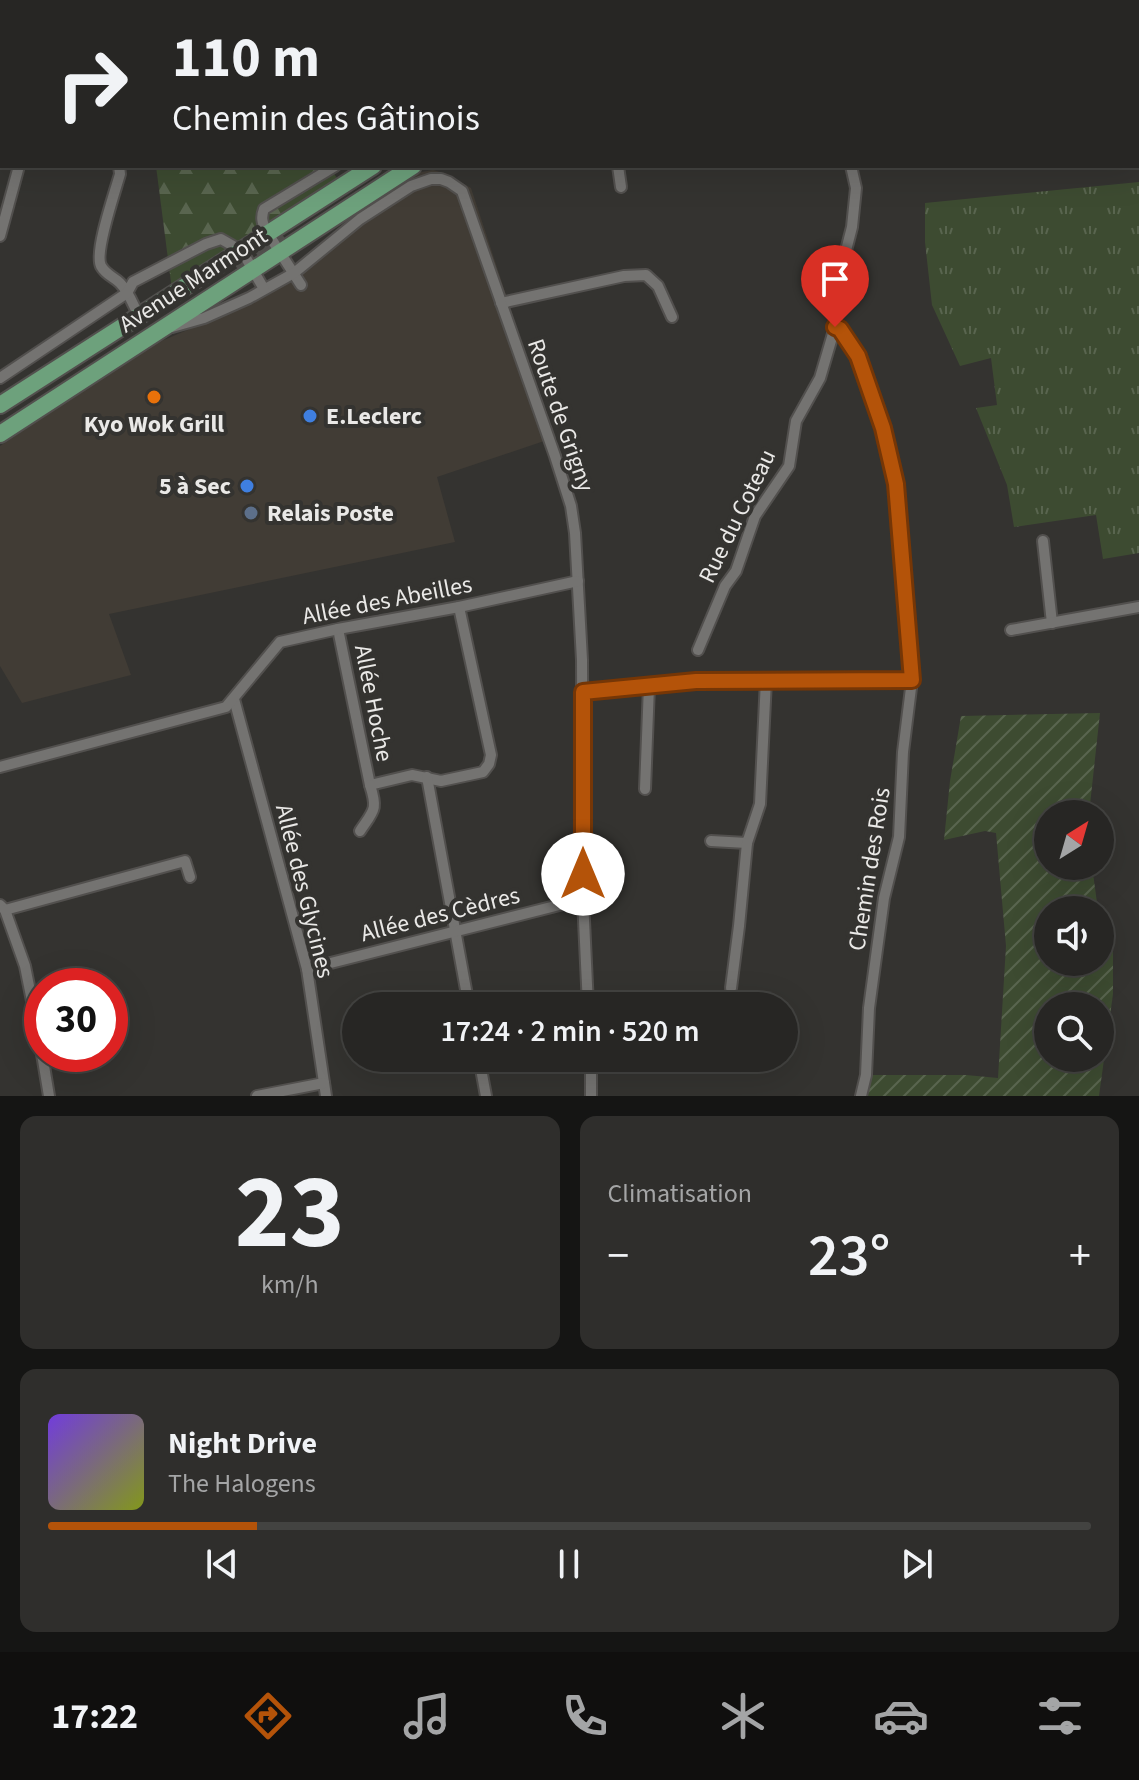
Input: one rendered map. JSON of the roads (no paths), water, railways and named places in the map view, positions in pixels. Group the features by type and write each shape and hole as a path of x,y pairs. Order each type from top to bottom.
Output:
{"main road":[{"name":"Avenue Marmont","path":"279,240 370,168"},
{"name":"Avenue Marmont","path":"0,424 385,168"},
{"name":"Avenue Marmont","path":"279,240 397,168"},
{"name":"Avenue Marmont","path":"279,240 409,168"},
{"name":"Avenue Marmont","path":"0,405 139,316 242,264"},
{"name":"Avenue Marmont","path":"0,434 155,332 242,264"},
{"name":"Avenue Marmont","path":"0,414 242,264"}],"street":[{"path":"0,236 18,168"},
{"path":"119,168 99,251 100,264 108,276 119,282 139,316"},
{"path":"301,285 279,240 261,220 264,209 332,168"},
{"path":"618,168 621,187"},
{"name":"Rue du Coteau","path":"698,650 725,586 736,571 755,516 789,466 796,421 820,378 835,327 841,270 853,214 856,188 851,168"},
{"name":"Route de Grigny","path":"294,273 360,219 411,186 441,179 462,191 571,506 582,660 583,899 587,992"},
{"path":"0,378 127,293 133,282 206,244 221,239 264,289"},
{"path":"155,332 204,318 294,273"},
{"path":"501,303 624,276 646,275 658,286 672,317"},
{"name":"Chemin des Rois","path":"835,327 840,329 858,356 892,462 912,680 903,752 899,837 884,898 869,1008 866,1075 861,1096"},
{"path":"1043,541 1052,623"},
{"name":"Allée des Abeilles","path":"0,767 226,707 280,642 578,581"},
{"name":"Allée Hoche","path":"370,785 412,775 441,781 483,772 489,764 491,755 459,607"},
{"path":"1011,630 1139,607"},
{"name":"Allée Hoche","path":"338,629 375,800 374,810 360,831"},
{"path":"731,988 747,843 760,804 766,680"},
{"path":"583,692 696,681 912,680"},
{"path":"645,789 649,686"},
{"name":"Allée des Glycines","path":"234,699 307,969 326,1096"},
{"path":"427,777 466,992"},
{"path":"711,841 747,843"},
{"path":"25,968 3,907 185,861 190,877"},
{"name":"Allée des Cèdres","path":"307,969 583,899"},
{"path":"45,1072 49,1096"},
{"path":"482,1072 486,1096"},
{"path":"591,1072 591,1096"},
{"path":"257,1096 324,1083"}],"tunnel":[{"path":"235,265 282,234"}],"place":[{"name":"Kyo Wok Grill","path":"154,397"},
{"name":"E.Leclerc","path":"310,416"},
{"name":"5 à Sec","path":"247,486"},
{"name":"Relais Poste","path":"251,513"}]}
